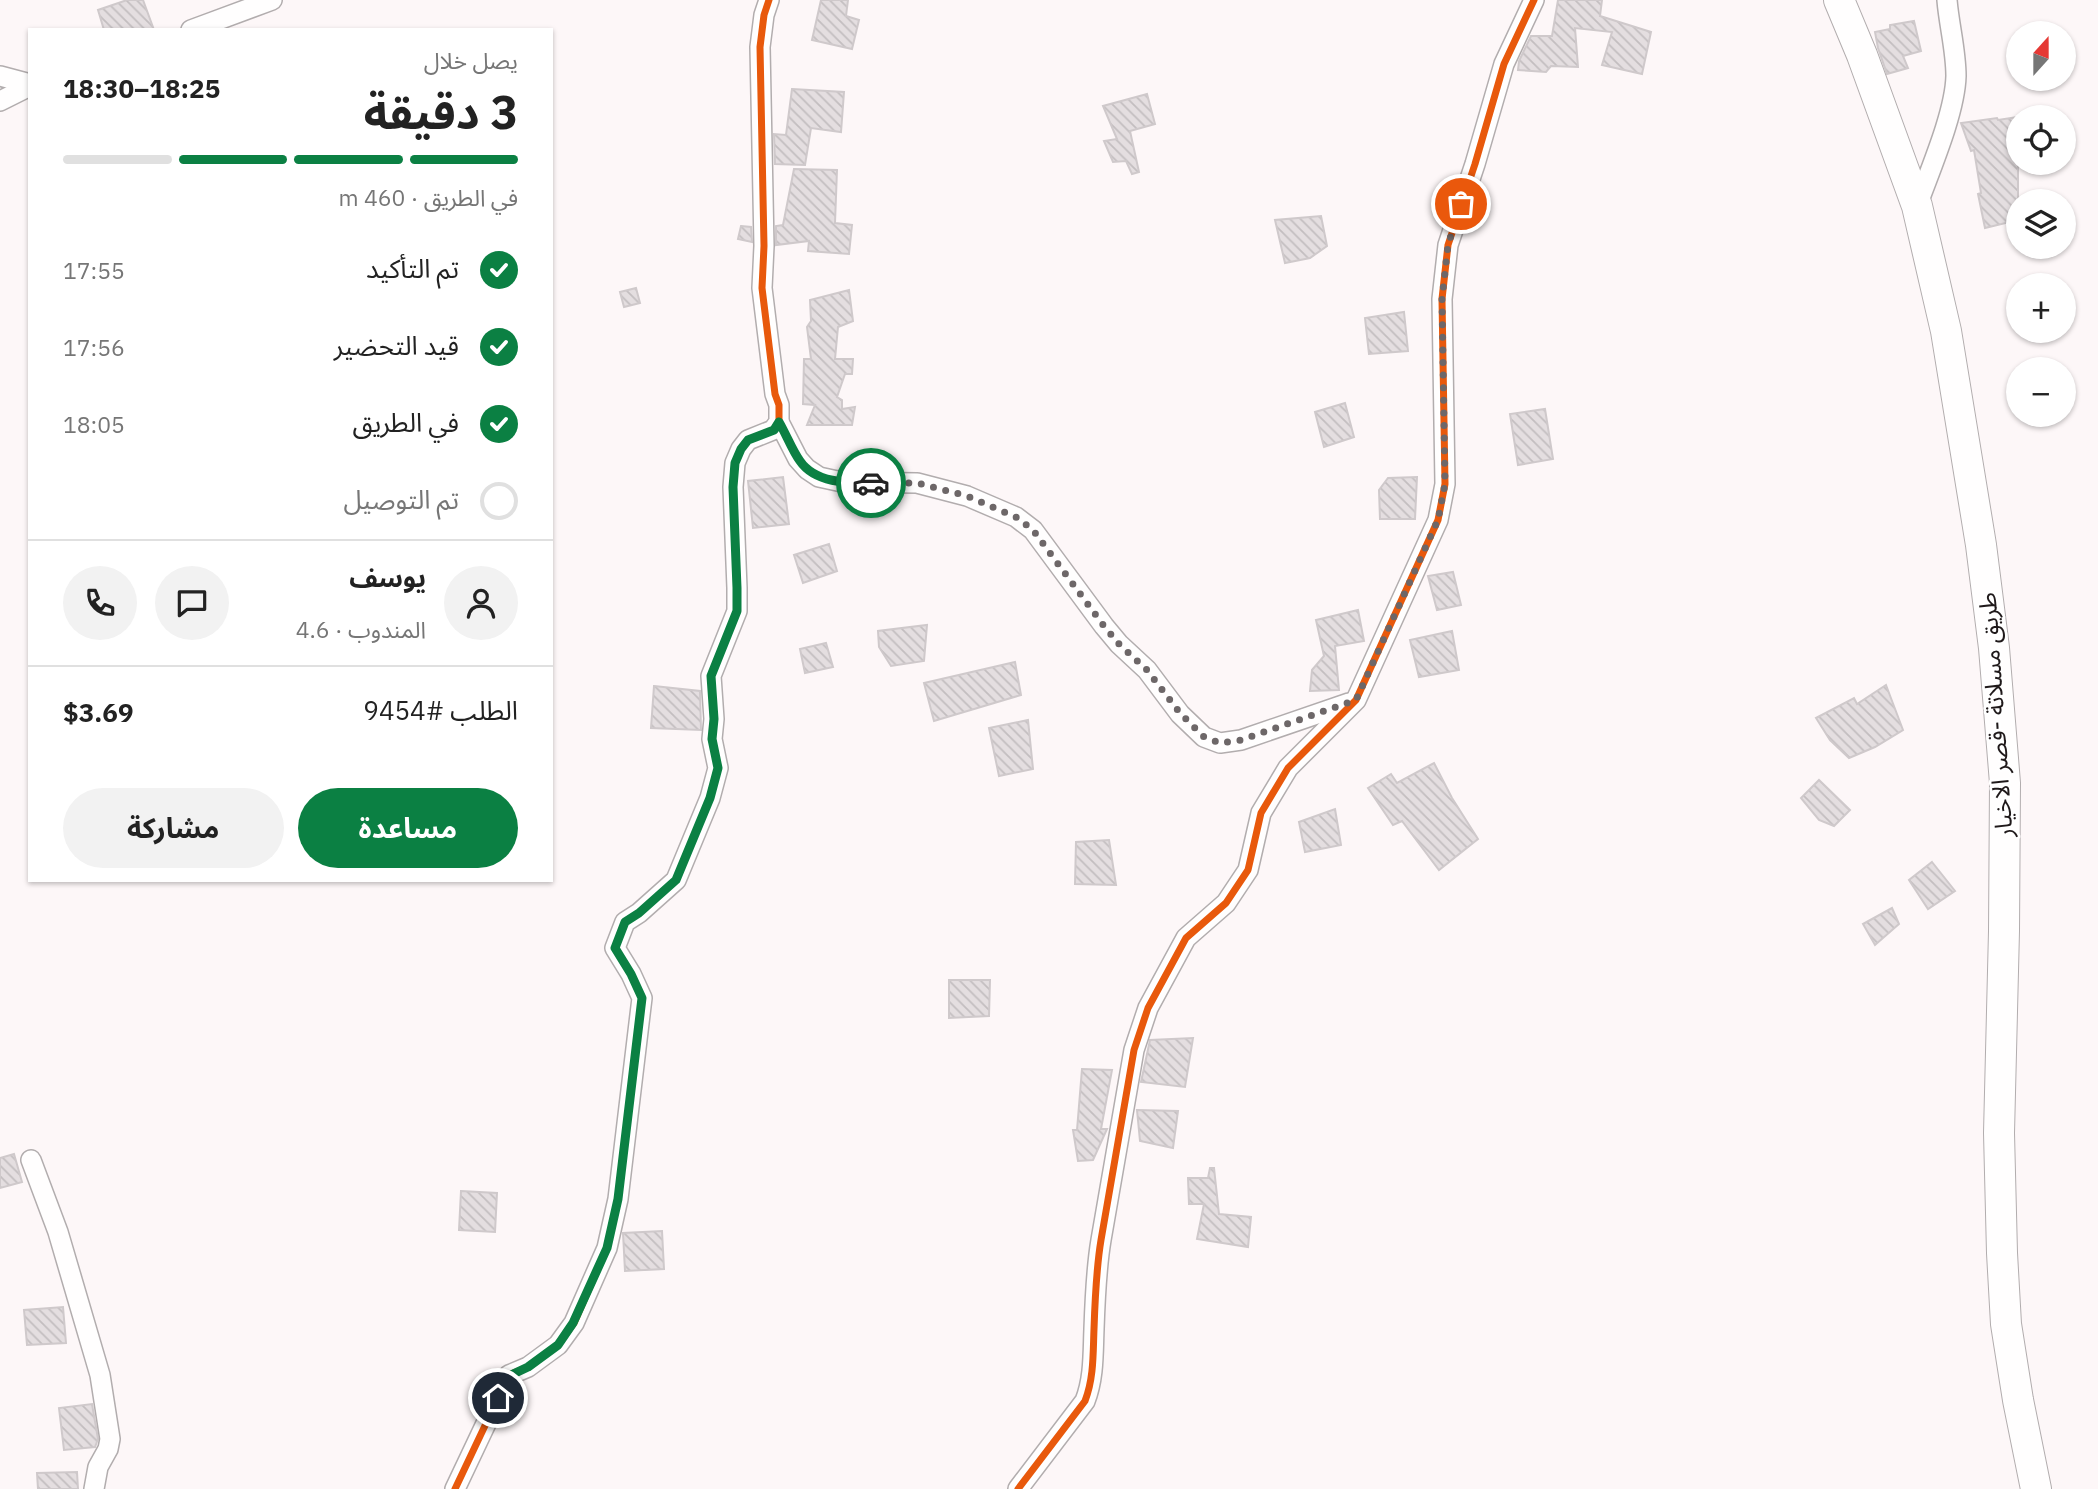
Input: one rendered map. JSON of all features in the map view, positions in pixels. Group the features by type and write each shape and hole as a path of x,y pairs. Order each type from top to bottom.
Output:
{"main road":[{"name":"طريق مسلاتة -قصر الاخيار","path":"1839,0 1917,206 1946,331 1981,545 1994,648 2005,783 1999,1133 2006,1324 2036,1489"}],"street":[{"path":"196,28 272,0"},
{"path":"769,0 760,47 764,246 762,288 775,394 779,405 779,422 802,463 819,477 842,482 917,483 967,496 1016,517 1033,530 1104,626 1147,670 1180,713 1204,737 1220,743 1241,740 1356,700"},
{"path":"1018,1489 1086,1401 1089,1390 1099,1250 1134,1050 1148,1008 1186,938 1226,903 1248,870 1261,813 1288,768 1356,700 1438,520 1445,484 1442,299 1448,245 1504,64 1534,0"},
{"path":"1917,206 1938,148 1952,102 1956,78 1947,0"},
{"path":"0,76 28,84"},
{"path":"0,100 28,86"},
{"path":"455,1489 509,1376 528,1367 558,1345 573,1323 607,1248 618,1199 642,998 615,948 625,922 676,880 710,798 718,768 712,739 714,719 711,676 737,611 733,487 735,463 748,440 774,430 779,422"},
{"path":"31,1160 58,1232 100,1376 110,1439 108,1449 98,1467 94,1489"}],"building":[{"path":"127,0 143,0 153,28 103,28 98,10"},
{"path":"821,0 848,0 846,16 859,20 852,49 812,40"},
{"path":"1558,0 1602,0 1600,16 1651,32 1642,74 1602,65 1612,32 1575,28 1578,67 1551,66 1546,72 1518,70 1519,61 1531,36 1552,36"},
{"path":"1914,21 1921,51 1903,56 1908,68 1887,74 1875,32 1890,29 1890,25"},
{"path":"792,89 844,92 841,132 811,128 805,165 775,164 774,134 786,135"},
{"path":"1147,94 1155,124 1130,131 1139,172 1132,174 1126,161 1113,162 1104,141 1117,139 1103,106"},
{"path":"2006,119 2006,175 2018,175 2018,189 2006,189 2006,223 1985,228 1978,194 1981,193 1974,150 1971,151 1961,123"},
{"path":"794,169 837,170 835,223 852,225 849,254 808,251 809,241 776,245 776,226 783,225"},
{"path":"1321,216 1327,246 1310,258 1285,263 1275,220"},
{"path":"741,226 751,227 752,242 738,239"},
{"path":"636,288 640,303 624,307 620,292"},
{"path":"849,290 853,321 838,327 835,359 853,359 852,374 845,374 837,397 842,400 842,409 855,407 852,425 807,425 815,405 803,404 804,359 811,359 807,327 811,321 810,300"},
{"path":"1404,312 1408,351 1369,354 1365,318"},
{"path":"1345,403 1354,437 1324,447 1315,412"},
{"path":"1545,409 1553,459 1518,465 1510,414"},
{"path":"783,477 789,524 753,528 748,481"},
{"path":"1417,477 1415,519 1380,519 1379,490 1388,478"},
{"path":"829,544 837,571 803,583 794,555"},
{"path":"1453,572 1461,605 1437,610 1428,576"},
{"path":"1358,610 1364,641 1335,646 1339,690 1310,691 1312,670 1324,656 1316,620"},
{"path":"927,625 924,661 891,666 879,647 878,631"},
{"path":"1452,631 1459,670 1419,677 1410,640"},
{"path":"826,643 833,667 805,673 800,649"},
{"path":"1015,662 1021,695 934,721 924,683"},
{"path":"1886,685 1903,730 1875,747 1849,758 1830,740 1816,718 1854,698 1857,704"},
{"path":"654,686 700,691 701,730 651,728"},
{"path":"1028,720 1033,769 999,776 989,728"},
{"path":"1434,763 1478,839 1439,870 1402,821 1393,825 1368,788 1391,774 1397,783"},
{"path":"1819,780 1850,810 1834,826 1819,820 1801,798"},
{"path":"1335,809 1341,845 1305,852 1299,822"},
{"path":"1109,840 1116,885 1075,884 1076,842"},
{"path":"1932,862 1955,891 1928,909 1909,880"},
{"path":"1892,908 1899,924 1875,945 1863,924"},
{"path":"949,980 990,980 989,1016 949,1018"},
{"path":"1193,1038 1185,1087 1141,1082 1150,1040"},
{"path":"1082,1069 1112,1070 1101,1129 1107,1129 1093,1160 1078,1161 1073,1130 1077,1130"},
{"path":"1137,1110 1178,1111 1173,1148 1140,1141"},
{"path":"14,1154 22,1182 0,1188 0,1158"},
{"path":"1210,1168 1214,1168 1219,1214 1251,1217 1248,1247 1197,1239 1204,1204 1189,1204 1188,1178 1208,1178"},
{"path":"461,1191 497,1193 495,1232 459,1230"},
{"path":"662,1231 664,1269 625,1271 623,1233"},
{"path":"63,1307 66,1343 27,1345 24,1310"},
{"path":"92,1404 98,1439 95,1447 64,1450 59,1408"},
{"path":"77,1472 78,1489 38,1489 37,1473"}],"cycle path":[{"path":"455,1489 509,1375 528,1367 558,1345 574,1323 607,1248 618,1199 642,998 615,948 625,922 676,880 710,798 718,768 712,739 714,719 711,676 737,611 733,487 735,463 748,440 773,430 779,422 779,405 775,394 762,288 764,246 760,47 769,0"},
{"path":"1018,1489 1085,1401 1088,1392 1101,1240 1134,1050 1148,1008 1186,938 1226,903 1248,870 1261,813 1288,768 1356,700 1438,520 1445,484 1442,299 1448,245 1504,64 1534,0"}],"way so far":[{"path":"871,483 917,483 967,496 1016,517 1033,530 1104,626 1147,670 1180,713 1204,737 1220,743 1241,740 1356,700 1438,520 1445,484 1442,299 1448,245 1461,204"}],"route":[{"path":"498,1398 509,1376 528,1367 558,1345 573,1323 607,1248 615,1219 642,998 615,948 625,922 676,880 710,798 718,768 712,739 714,719 711,676 737,611 733,487 735,463 748,440 774,430 779,422 798,458 807,469 819,477 842,482 871,483"}]}
